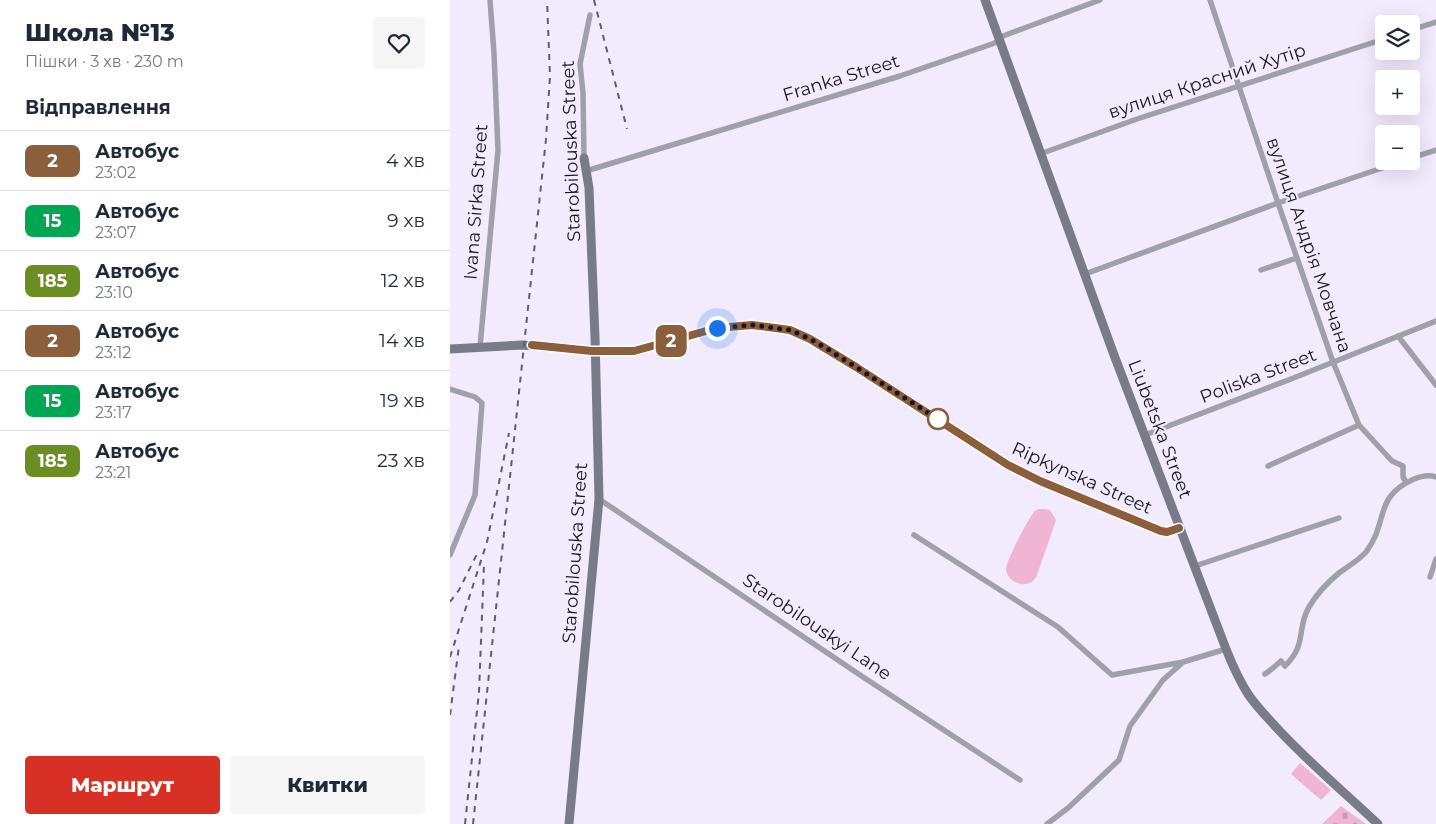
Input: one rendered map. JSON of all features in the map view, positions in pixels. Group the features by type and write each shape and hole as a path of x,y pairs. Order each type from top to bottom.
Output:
{"main road":[{"name":"Liubetska Street","path":"985,0 1122,377 1226,650 1248,694 1257,706 1303,755 1378,824"},
{"name":"Starobilouska Street","path":"569,824 599,499 596,351 589,188 584,158"},
{"name":"Ripkynska Street","path":"450,348 532,345 596,351 634,351 699,332 736,326 752,325 790,330 810,339 856,367 1029,477 1161,531 1167,532 1179,528"}],"street":[{"name":"Ivana Sirka Street","path":"480,346 498,150 490,0"},
{"name":"Franka Street","path":"586,171 900,76 999,41 1003,36 1100,0"},
{"name":"вулиця Андрія Мовчана","path":"1210,0 1333,362 1359,425 1392,461 1402,466 1405,480"},
{"name":"Starobilouska Street","path":"584,158 583,93 580,64 590,15"},
{"path":"1420,27 1436,22"},
{"name":"вулиця Красний Хутір","path":"1040,154 1238,85 1375,42"},
{"path":"1420,155 1436,150"},
{"path":"1085,274 1278,203 1376,170"},
{"path":"1261,270 1297,258"},
{"name":"Poliska Street","path":"1145,435 1436,321"},
{"path":"1398,336 1436,385"},
{"path":"450,389 475,398 482,403 475,495 450,555"},
{"path":"1268,466 1359,425"},
{"path":"1265,674 1283,663 1298,650 1303,621 1312,602 1339,574 1364,554 1377,533 1386,501 1394,490 1405,480 1430,475 1436,477"},
{"name":"Starobilouskyi Lane","path":"599,499 1020,780"},
{"path":"1194,566 1339,518"},
{"path":"914,535 1058,627 1112,675 1183,662 1226,650"},
{"path":"1430,578 1436,559"},
{"path":"1047,824 1068,808 1119,760 1130,726 1163,680 1183,662"}],"green space":[{"path":"1037,510 1050,510 1056,520 1037,575 1029,583 1016,583 1007,574 1009,558 1032,514"},
{"path":"1300,763 1331,790 1321,800 1291,774"},
{"path":"1341,806 1366,824 1322,824"}],"railway":[{"path":"473,824 546,139 550,76 547,0"},
{"path":"594,0 627,129"},
{"path":"450,657 487,542 509,433"},
{"path":"450,602 459,590 478,552"},
{"path":"465,824 479,692 484,565"},
{"path":"450,715 459,646"}],"bus line":[{"name":"2","path":"532,345 618,352 651,347 717,328 752,325 790,330 810,339 856,367 1029,477 1161,531 1167,532 1179,528"}],"route":[{"path":"717,328 752,325 790,330 829,350 938,419"}]}
